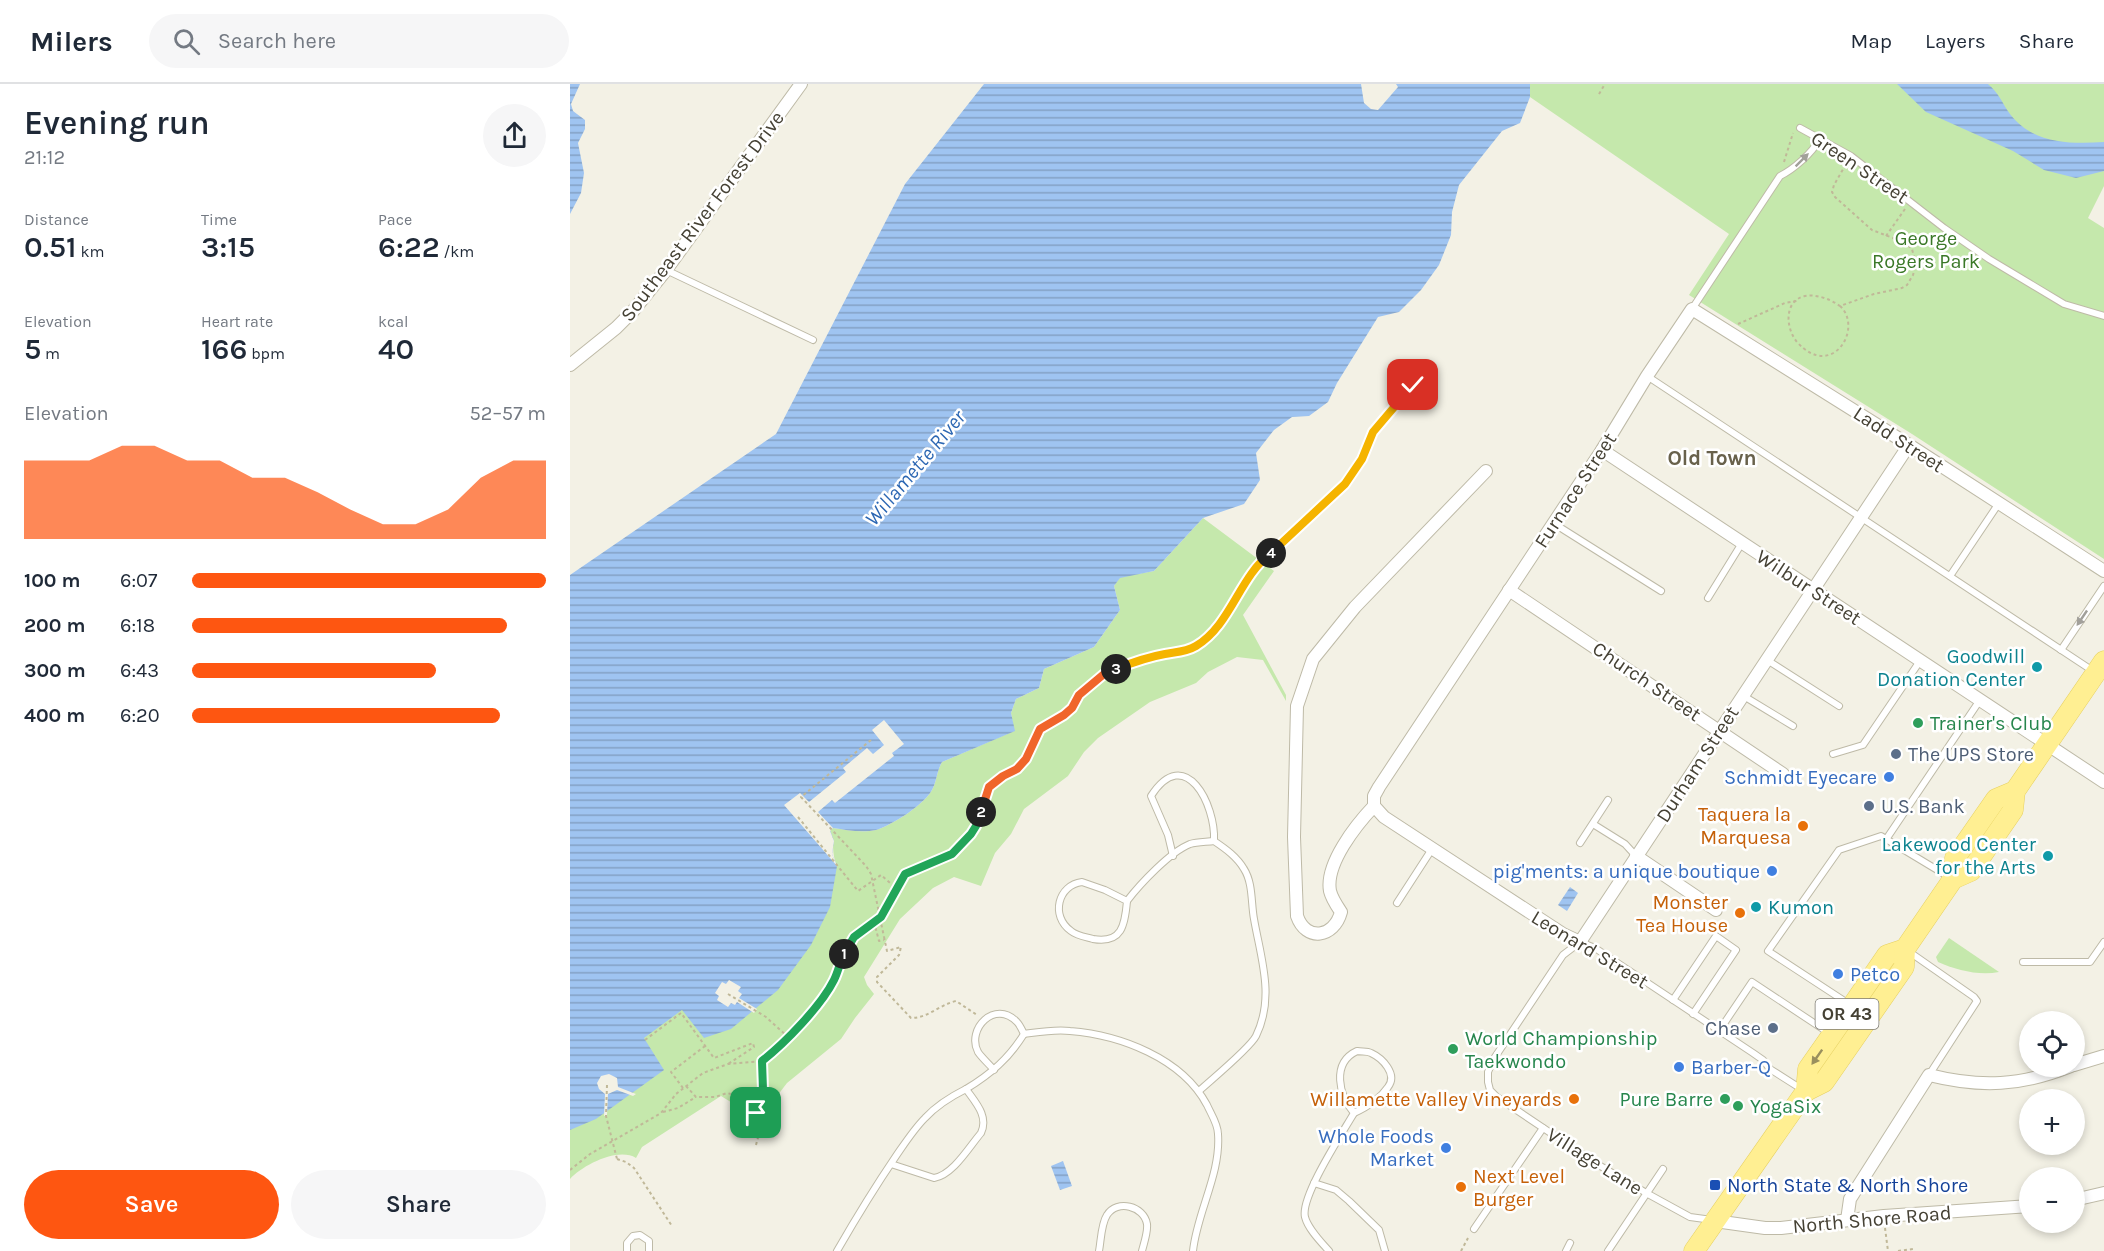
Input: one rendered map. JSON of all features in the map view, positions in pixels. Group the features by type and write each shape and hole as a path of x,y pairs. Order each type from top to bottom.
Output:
{"main road":[{"name":"OR 43","path":"1694,1251 1806,1092 1824,1082 1904,967 1905,949 1953,879 1971,871 2013,810 2015,791 2100,667"},
{"name":"OR 43","path":"1806,1092 1808,1070 1887,955 1905,949"}],"street":[{"name":"Southeast River Forest Drive","path":"570,365 626,320 666,270 801,84"},
{"name":"Ladd Street","path":"1692,309 2104,571"},
{"name":"Furnace Street","path":"1374,806 1374,796 1379,787 1602,450 1647,376 1692,309"},
{"name":"Durham Street","path":"1580,942 1909,445"},
{"name":"Wilbur Street","path":"1602,450 2104,782"},
{"path":"1374,806 1360,820 1349,837 1331,873 1330,894 1341,912 1337,924 1327,932 1319,934 1308,930 1299,922 1297,915 1294,771 1297,706 1312,659 1355,607 1486,471"},
{"name":"Church Street","path":"1509,590 1784,774"},
{"name":"Leonard Street","path":"1374,806 1384,817 1432,849 1563,934 1580,942"},
{"path":"1636,856 1716,910"},
{"path":"2085,1062 2104,1056"},
{"path":"1847,1220 1850,1199 1929,1075 1985,1084 2006,1084 2042,1077"},
{"path":"2085,1197 2104,1193"},
{"name":"North Shore Road","path":"1715,1221 1781,1228 1884,1216 2019,1207"}],"lane":[{"name":"Green Street","path":"1800,128 1851,156 1944,228 2048,295 2079,310 2104,316"},
{"name":"Furnace Street","path":"1692,309 1780,176 1794,169 1819,140"},
{"path":"666,270 813,340"},
{"path":"1647,376 2061,650 2100,667"},
{"path":"1950,576 1999,503"},
{"path":"1553,523 1661,591"},
{"path":"1708,598 1742,543"},
{"path":"2061,650 2104,586"},
{"path":"1766,659 1839,706"},
{"path":"1833,754 1863,745 1921,661"},
{"path":"1742,695 1793,726"},
{"path":"1887,838 1980,700"},
{"path":"1173,856 1168,835 1151,796 1161,782 1177,774 1187,776 1195,783 1211,813 1215,828 1214,842"},
{"path":"1580,843 1608,800"},
{"path":"1593,824 1624,844 1636,856"},
{"path":"1852,1006 1768,951 1839,850 1881,836 1953,879"},
{"path":"1127,901 1094,885 1082,882 1073,883 1063,892 1059,900 1059,912 1070,931 1083,937 1112,940 1120,931 1127,901 1143,881 1190,844 1214,842 1233,855 1246,871 1266,984 1265,1005 1254,1040 1199,1090"},
{"path":"1397,903 1432,849"},
{"path":"1673,1000 1716,936 1736,950 1693,1014"},
{"name":"Leonard Street","path":"1580,942 1595,948 1763,1060 1770,1069 1806,1092"},
{"name":"Durham Street","path":"1488,1082 1488,1072 1493,1060 1563,956 1580,942"},
{"path":"2023,962 2090,962 2104,942"},
{"path":"1905,949 1977,1001 1929,1075"},
{"path":"1719,1031 1752,982 1832,1035"},
{"path":"994,1070 978,1051 976,1034 986,1017 995,1013 1007,1016 1016,1021 1024,1034"},
{"path":"1024,1034 1069,1030 1122,1040 1170,1066 1199,1090 1218,1131 1219,1147 1193,1251"},
{"path":"837,1251 891,1164 925,1118 953,1096 994,1070 1013,1052 1024,1034"},
{"path":"1329,1251 1305,1218 1304,1204 1354,1113 1367,1107 1379,1097 1390,1083 1388,1067 1366,1052 1352,1053 1341,1070 1341,1092 1346,1104 1354,1113"},
{"name":"Village Lane","path":"1488,1082 1490,1090 1497,1097 1648,1194 1690,1217 1715,1221"},
{"path":"891,1164 934,1178 941,1177 952,1167 984,1127 984,1116 966,1089"},
{"path":"1474,1229 1543,1128"},
{"path":"1608,1251 1663,1169"},
{"path":"1314,1183 1336,1190 1349,1200 1379,1230 1385,1251"},
{"path":"1099,1251 1106,1216 1112,1209 1121,1206 1137,1209 1143,1215 1147,1225 1142,1251"},
{"path":"627,1251 627,1243 633,1236 640,1235 649,1241 649,1251"},
{"path":"1566,1251 1570,1243"}],"path":[{"path":"1599,94 1605,84"},
{"path":"1780,176 1791,137 1800,128"},
{"path":"1840,306 1907,285 1915,271 1916,264 1912,249 1902,241 1872,230 1832,192 1851,156"},
{"path":"1886,236 1910,201"},
{"path":"1811,296 1826,298 1840,306 1850,322 1845,338 1833,354 1824,357 1815,355 1790,334 1787,323 1788,315 1800,298 1811,296"},
{"path":"1728,331 1785,303 1797,301"},
{"path":"728,1064 762,1061 788,1037 822,1000 854,937 881,917 905,874 952,854 976,826 989,787 1017,769 1026,759 1040,729 1064,715 1072,708 1079,695 1104,674 1130,663 1183,652 1197,645 1212,633 1256,566 1280,547 1345,484 1362,459 1373,432 1413,385"},
{"path":"871,740 801,797 866,866 871,874 887,951 901,947 899,955 877,977 877,982 911,1018 923,1018 945,1004 956,1001 983,1021"},
{"path":"798,817 858,891 881,875 896,888"},
{"path":"874,922 879,941 884,938"},
{"path":"728,994 766,1017 788,1037"},
{"path":"645,1040 681,1013 714,1058 753,1043 754,1047 728,1064 704,1073 684,1087 661,1113"},
{"path":"696,1097 671,1072 705,1046"},
{"path":"756,1144 764,1119 762,1061"},
{"path":"607,1085 606,1116 617,1159 634,1168 672,1226"},
{"path":"570,1170 590,1154 661,1113 678,1108 696,1097 731,1094 743,1107 764,1119"},
{"path":"1884,1216 1888,1251"},
{"path":"1461,1251 1474,1229"},
{"path":"1898,1251 1913,1249"}],"green space":[{"name":"George Rogers Park","path":"1530,84 2104,84 2104,186 2088,218 2104,228 2104,559 1912,434 1689,295 1729,234 1530,97"},
{"path":"1203,518 1274,571 1243,615 1286,695 1286,701 1263,660 1237,657 1208,672 1196,683 1150,702 1098,738 1084,752 1068,776 1024,809 1011,834 995,853 981,886 954,877 933,888 900,919 864,977 874,994 841,1039 787,1083 771,1104 776,1130 721,1096 642,1147 636,1158 620,1155 601,1159 583,1168 570,1179 570,1130 643,1038 682,1009 837,866 830,830 833,828 871,831 891,824 916,807 929,794 942,762 1014,731 1011,713 1016,699 1039,688 1044,669 1094,647 1120,610 1114,586 1120,577 1154,571"},
{"path":"1949,938 1999,972 1968,972 1938,962 1936,957"}],"water":[{"path":"570,84 580,84 571,104 573,111 585,120 585,129 578,143 584,173 581,193 570,214"},
{"name":"Willamette River","path":"984,84 1361,84 1364,103 1371,109 1378,110 1398,87 1396,84 1530,84 1530,97 1520,123 1502,131 1459,185 1452,212 1451,235 1439,265 1421,290 1399,312 1378,317 1337,383 1328,402 1309,416 1292,417 1274,430 1256,453 1260,480 1244,504 1203,518 1154,571 1120,578 1114,586 1120,610 1094,647 1044,669 1039,688 1016,699 1011,713 1015,731 942,762 929,794 916,807 891,824 871,831 833,828 830,830 834,841 832,854 837,866 830,907 811,945 778,990 731,1029 704,1038 682,1010 644,1038 664,1070 596,1119 570,1130 570,575 776,434 905,184"},
{"path":"1897,84 1988,84 2019,124 2041,137 2065,142 2104,142 2104,171 2076,178 2044,170 2013,151 1926,112"},
{"path":"1570,887 1578,893 1567,911 1558,905"},
{"path":"1063,1161 1072,1186 1060,1190 1051,1166"}],"pier":[{"path":"884,720 904,744 892,753 894,756 835,803 832,800 818,812 833,828 830,831 834,841 832,854 837,866 784,805 800,793 809,802 846,772 843,768 867,748 873,754 884,745 872,730"},
{"path":"729,980 741,987 738,991 742,994 739,998 757,1009 754,1013 737,1002 735,1005 731,1003 728,1007 717,1000 719,996 715,993 722,982 726,984"},
{"path":"609,1074 617,1078 618,1087 636,1094 633,1096 617,1090 608,1094 607,1115 604,1116 605,1094 599,1089 597,1083 601,1076"}],"place":[{"name":"Goodwill Donation Center","path":"2037,667"},
{"name":"Trainer's Club","path":"1918,723"},
{"name":"The UPS Store","path":"1896,754"},
{"name":"Schmidt Eyecare","path":"1889,777"},
{"name":"U.S. Bank","path":"1869,806"},
{"name":"Taquera la Marquesa","path":"1803,826"},
{"name":"Lakewood Center for the Arts","path":"2048,856"},
{"name":"pig'ments: a unique boutique","path":"1772,871"},
{"name":"Kumon","path":"1756,907"},
{"name":"Monster Tea House","path":"1740,913"},
{"name":"Petco","path":"1838,974"},
{"name":"Chase","path":"1773,1028"},
{"name":"World Championship Taekwondo","path":"1453,1049"},
{"name":"Barber-Q","path":"1679,1067"},
{"name":"Willamette Valley Vineyards","path":"1574,1099"},
{"name":"Pure Barre","path":"1725,1099"},
{"name":"YogaSix","path":"1738,1106"},
{"name":"Whole Foods Market","path":"1446,1148"},
{"name":"North State & North Shore","path":"1715,1185"},
{"name":"Next Level Burger","path":"1461,1187"}],"district":[{"name":"Old Town","path":"1712,458"}],"route":[{"path":"756,1113 764,1119 762,1061 780,1046 822,1000 834,979 848,945 854,937 881,917 905,874 952,854 976,826 989,787 1017,769 1026,759 1040,729 1064,715 1072,708 1079,695 1104,674 1130,663 1163,654 1183,652 1197,645 1212,633 1259,562 1280,547 1345,484 1362,459 1373,432 1413,385"}]}
